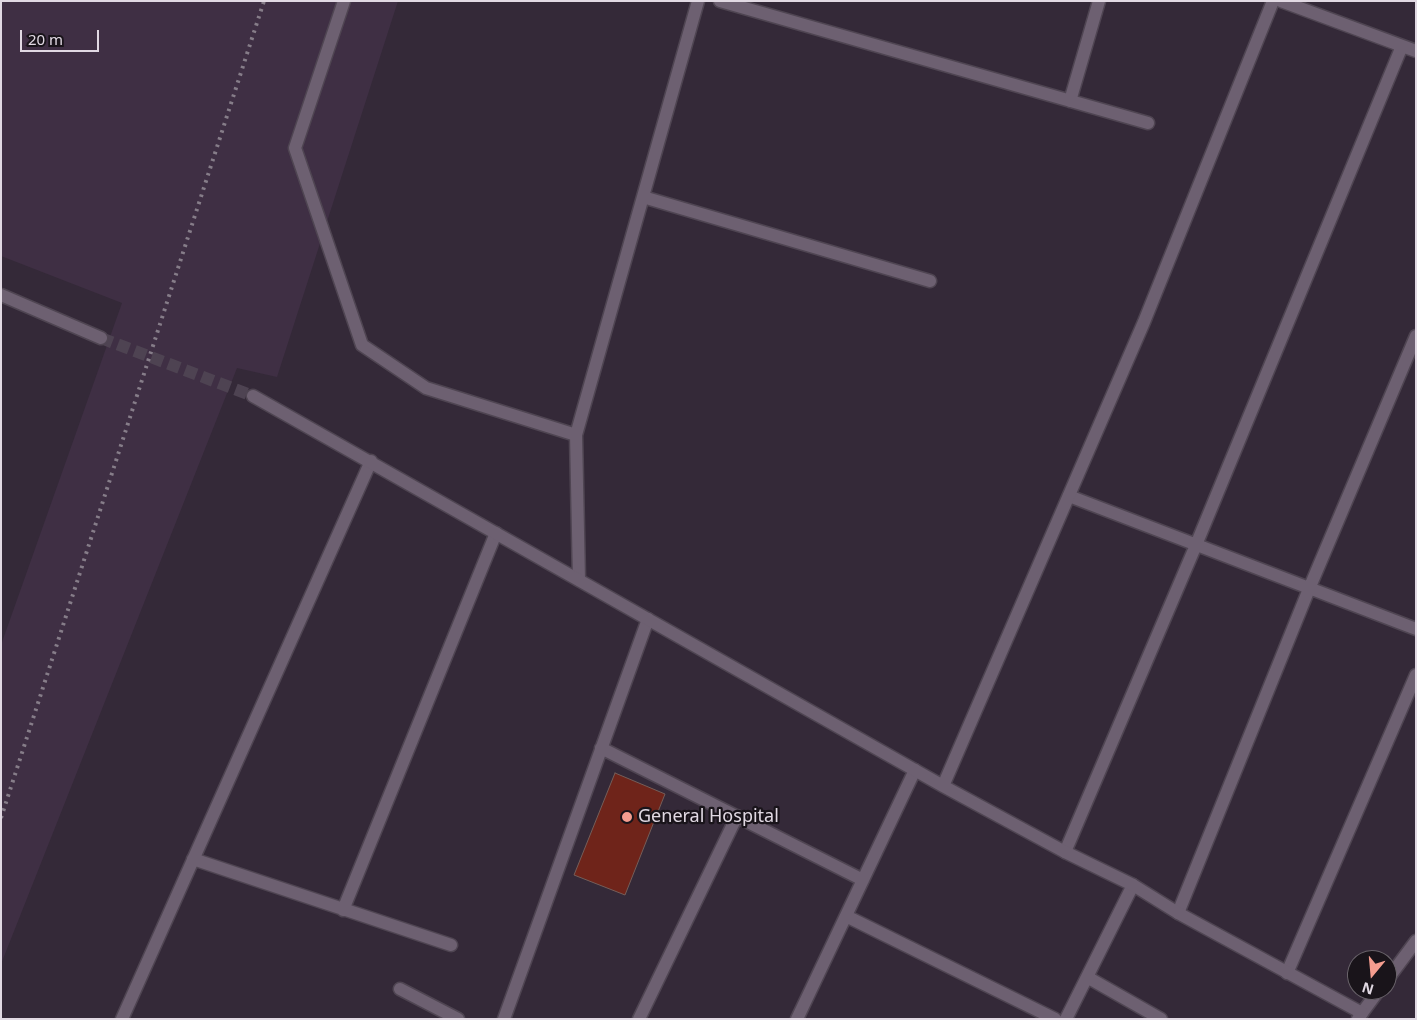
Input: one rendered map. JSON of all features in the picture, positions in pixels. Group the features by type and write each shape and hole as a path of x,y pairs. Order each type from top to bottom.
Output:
{"street":[{"path":"344,1 295,148 362,345 426,388 576,435"},
{"path":"579,580 576,435 698,1"},
{"path":"720,1 1148,122"},
{"path":"1070,100 1099,1"},
{"path":"944,786 1144,322 1273,1"},
{"path":"1281,1 1416,50"},
{"path":"1065,852 1196,545 1402,46"},
{"path":"643,197 930,280"},
{"path":"1,295 101,338"},
{"path":"1178,914 1309,588 1416,336"},
{"path":"253,396 915,770 1065,852 1133,885 1178,914 1287,973 1360,1016 1372,1000"},
{"path":"122,1019 370,461"},
{"path":"1069,496 1416,630"},
{"path":"343,910 496,533"},
{"path":"504,1019 648,619"},
{"path":"1287,973 1416,675"},
{"path":"601,748 863,880"},
{"path":"798,1019 915,770"},
{"path":"639,1019 737,816"},
{"path":"193,859 451,945"},
{"path":"1066,1019 1133,885"},
{"path":"846,916 1055,1019"},
{"path":"1397,967 1416,941"},
{"path":"1088,977 1161,1019"},
{"path":"400,989 458,1019"}],"shaded area":[{"path":"1,1 398,1 277,377 237,368 1,964 1,645 122,303 1,256"}],"building":[{"path":"615,773 665,794 625,895 574,875"}],"tunnel":[{"path":"101,338 253,396"}],"railway":[{"path":"1,818 264,1"}],"place":[{"name":"General Hospital","path":"627,817"}]}
